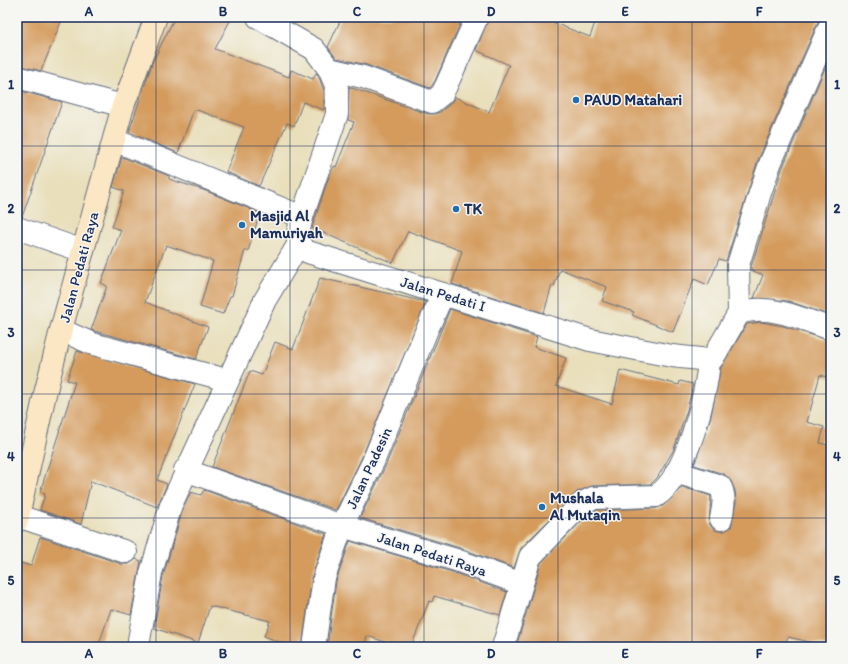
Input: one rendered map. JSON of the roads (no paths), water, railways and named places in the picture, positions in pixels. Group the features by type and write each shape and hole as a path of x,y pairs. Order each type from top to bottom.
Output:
{"street":[{"name":"Jalan Pedati Raya","path":"18,519 45,394 61,330 123,106 156,17"},
{"path":"139,640 151,572 171,505 185,470 265,300 298,245 298,233 302,217 337,114 337,88 329,69 314,48 258,17"},
{"path":"329,69 363,77 432,102 442,94 477,17"},
{"path":"503,647 530,557 582,503 593,498 656,496 664,491 676,472 691,442 707,382 709,360 715,355 739,313 738,265 770,164 831,23"},
{"path":"17,77 123,106"},
{"path":"114,140 302,217"},
{"path":"17,228 83,251"},
{"name":"Jalan Pedati I","path":"298,245 308,252 590,340 672,356 709,360"},
{"name":"Jalan Padesin","path":"314,647 324,578 342,526 381,443 426,332 444,294"},
{"path":"739,313 746,310 767,311 802,319 831,329"},
{"path":"61,330 93,344 227,380"},
{"name":"Jalan Pedati Raya","path":"185,470 342,526 456,560 522,584"},
{"path":"676,472 720,486 723,490 724,504 721,520"},
{"path":"18,519 126,552"}],"place":[{"name":"PAUD Matahari","path":"576,100"},
{"name":"TK","path":"456,209"},
{"name":"Masjid Al Mamuriyah","path":"242,225"},
{"name":"Mushala Al Mutaqin","path":"542,507"}]}
